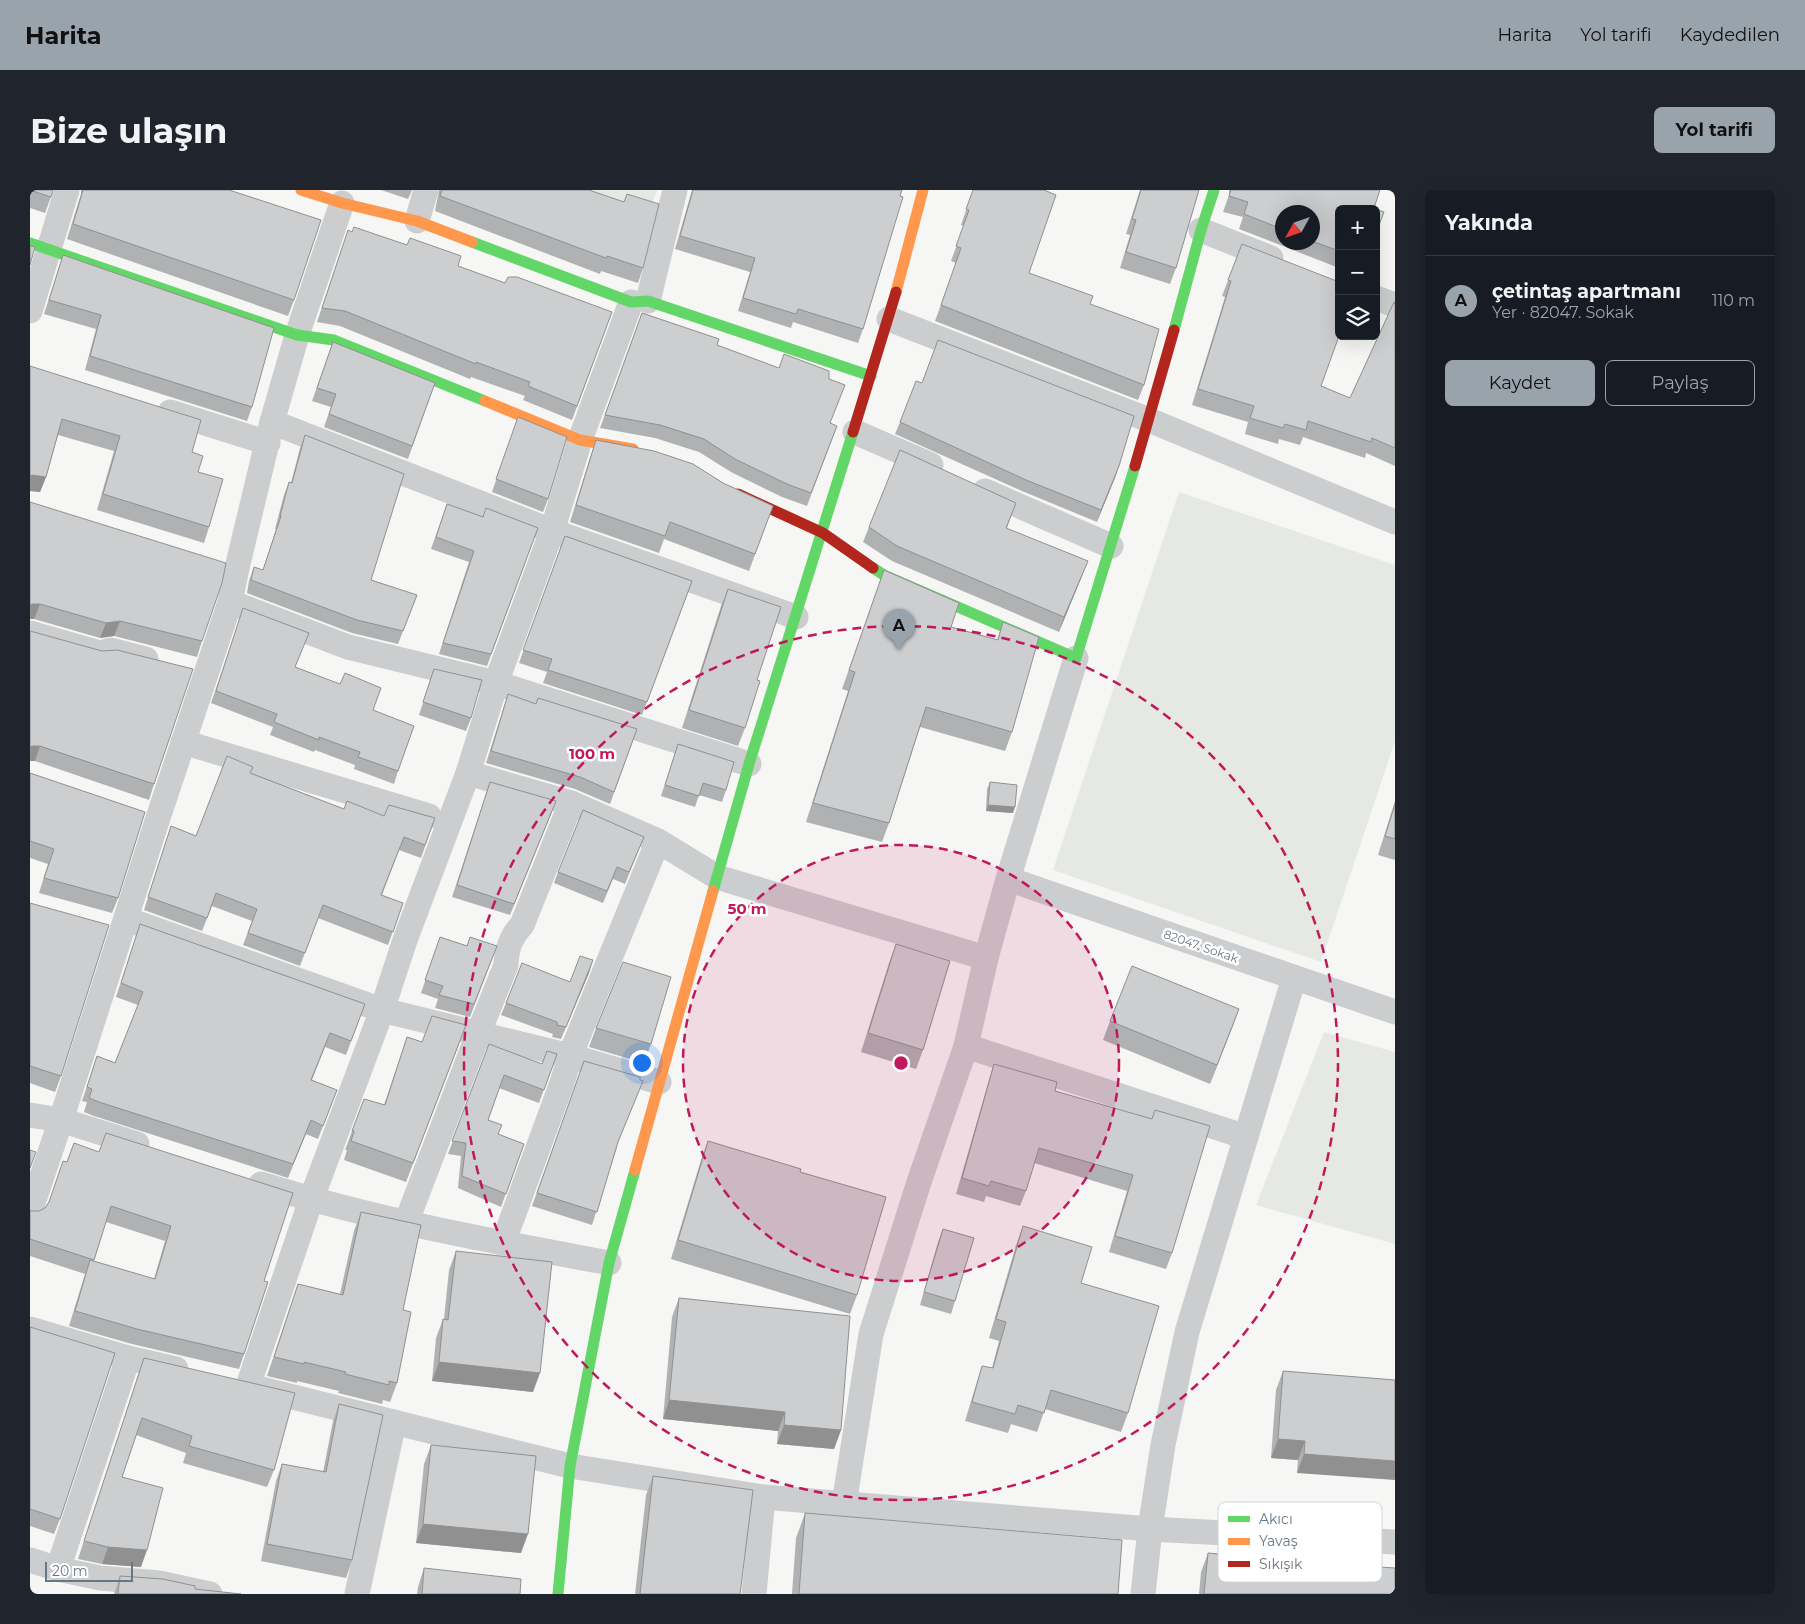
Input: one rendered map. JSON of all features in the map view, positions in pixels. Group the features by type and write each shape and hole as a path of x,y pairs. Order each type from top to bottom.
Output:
{"street":[{"path":"30,311 39,246 67,190"},
{"path":"301,190 342,203 417,220 640,301 871,376"},
{"path":"417,220 426,190"},
{"path":"675,190 640,301 580,440 552,531 496,682 468,773 405,940 382,1010 311,1200 239,1384 570,1466 763,1497 1150,1529 1218,1533"},
{"path":"558,1594 570,1466 609,1263 749,764 855,432 889,318 923,190"},
{"path":"844,1504 871,1334 919,1182 966,1046 986,958 1008,879 1150,420 1201,230 1214,190"},
{"path":"30,1212 62,1120 149,815 183,742 188,669 230,602 227,565 270,433 296,335 342,203"},
{"path":"1201,230 1293,266"},
{"path":"39,246 296,335 334,340 580,440 643,451"},
{"path":"1380,300 1395,306"},
{"path":"889,318 1150,420 1395,522"},
{"path":"144,404 270,433 796,617"},
{"path":"855,432 1111,546"},
{"path":"731,490 823,533 884,575 1076,658"},
{"path":"230,602 348,647 496,682 749,764"},
{"path":"30,633 100,653 111,650 188,669"},
{"path":"183,742 429,816"},
{"path":"468,773 571,803 658,840 717,876 986,958"},
{"path":"406,1224 506,965 506,956 515,932 522,925 571,803"},
{"path":"504,1244 570,1056 658,840"},
{"name":"82047. Sokak","path":"1008,879 1395,1012"},
{"path":"118,925 382,1010 479,1032 659,1082"},
{"path":"1143,1594 1150,1529 1163,1445 1187,1332 1294,978"},
{"path":"966,1046 1246,1137"},
{"path":"30,1115 62,1120 154,1150"},
{"path":"237,1176 311,1200 406,1224 609,1263"},
{"path":"30,1329 128,1358 202,1375"},
{"path":"58,1570 128,1358"},
{"path":"357,1594 394,1422"},
{"path":"754,1594 763,1497"},
{"path":"1382,1541 1395,1542"},
{"path":"30,1560 58,1570 100,1578 159,1583 210,1594"}],"shaded area":[{"path":"574,190 657,190 648,215"},
{"path":"1179,492 1395,565 1395,741 1321,962 1053,870"},
{"path":"1324,1032 1395,1052 1395,1244 1256,1205"}],"building":[{"path":"30,190 53,190 51,197"},
{"path":"83,190 229,190 321,220 294,300 73,224"},
{"path":"442,190 589,190 624,202 627,194 659,204 643,268 607,256 606,258 440,196"},
{"path":"693,190 902,190 900,196 903,197 863,329 798,309 796,314 743,298 755,258 680,236"},
{"path":"973,190 1044,190 1056,195 1029,273 1093,296 1090,304 1159,329 1144,385 941,305 961,248 956,246 969,210 966,209"},
{"path":"1141,190 1199,190 1176,268 1126,252 1136,220 1132,219"},
{"path":"1231,190 1380,190 1375,205 1335,205 1335,250 1320,244 1320,205 1275,205 1275,226 1244,214 1248,202 1229,196"},
{"path":"1380,210 1384,212 1380,222"},
{"path":"354,227 407,245 410,238 461,256 458,266 505,283 508,277 517,277 612,312 577,406 528,386 530,382 476,362 476,364 345,311 322,308 348,230 352,232"},
{"path":"1242,244 1335,280 1335,340 1338,340 1321,386 1350,398 1377,340 1380,340 1380,333 1395,302 1395,448 1372,438 1371,442 1308,421 1306,430 1285,424 1283,428 1250,418 1254,406 1198,389 1231,281 1228,280"},
{"path":"30,246 35,247 30,265"},
{"path":"63,255 274,328 252,407 90,356 101,315 49,300"},
{"path":"642,313 719,339 717,345 779,368 784,354 829,371 829,379 845,385 830,423 837,426 811,493 787,484 735,459 704,439 660,425 605,415"},
{"path":"938,340 1134,416 1119,466 1101,510 1026,480 900,422 916,381 922,383"},
{"path":"333,342 435,383 412,446 329,414 336,394 317,388"},
{"path":"30,366 201,420 192,452 203,456 198,472 223,479 209,527 103,494 120,436 62,419 46,477 30,476"},
{"path":"518,417 567,437 548,499 496,479"},
{"path":"305,435 404,474 371,580 417,595 403,631 357,620 251,580 254,567 263,570 281,516 289,482 292,483"},
{"path":"596,440 654,451 693,464 723,483 773,506 755,554 670,522 665,536 576,505"},
{"path":"900,450 1016,503 1006,528 1088,561 1064,617 897,546 869,527"},
{"path":"30,502 226,563 222,583 202,641 120,621 106,623 40,604 30,605"},
{"path":"447,504 483,517 486,508 538,528 491,654 443,643 474,551 436,537"},
{"path":"565,536 692,581 647,702 548,670 552,659 523,650"},
{"path":"884,570 959,603 951,627 998,640 1003,622 1039,637 1012,732 926,707 889,823 813,803 855,672 849,670"},
{"path":"728,589 781,607 757,680 760,681 745,728 689,710"},
{"path":"243,608 309,633 295,667 340,684 345,673 381,688 373,710 414,726 398,771 358,757 360,752 319,737 319,740 274,722 277,714 216,691"},
{"path":"30,631 102,651 117,650 193,669 154,784 40,746 30,747"},
{"path":"434,669 482,680 471,718 423,702"},
{"path":"508,694 536,704 538,698 637,729 614,792 580,777 491,751"},
{"path":"678,744 734,762 726,790 703,783 699,796 665,785"},
{"path":"227,756 253,767 250,773 344,809 347,801 384,816 389,805 435,818 425,845 404,837 381,895 403,903 393,932 323,905 305,953 248,933 257,909 216,893 207,918 148,897 171,826 196,836"},
{"path":"30,773 145,812 118,898 44,878 54,849 30,841"},
{"path":"490,782 556,801 514,904 457,885"},
{"path":"990,782 1017,785 1015,807 988,805"},
{"path":"1395,804 1395,839 1385,836"},
{"path":"583,810 644,837 629,872 617,867 607,891 558,872"},
{"path":"30,903 109,925 61,1076 30,1066"},
{"path":"140,924 365,1004 351,1041 330,1033 311,1080 337,1090 323,1126 311,1120 293,1164 89,1098 92,1089 87,1087 97,1056 115,1063 143,992 121,983"},
{"path":"440,937 467,946 470,937 497,946 474,1004 439,995 443,986 425,980"},
{"path":"896,944 950,961 923,1050 868,1033"},
{"path":"580,956 593,960 566,1027 506,1003 522,963 570,982"},
{"path":"623,962 671,977 651,1044 596,1028"},
{"path":"1132,966 1239,1009 1217,1065 1110,1021"},
{"path":"432,1016 466,1025 413,1163 351,1141 354,1131 352,1131 364,1099 385,1105 407,1037 422,1042"},
{"path":"489,1044 542,1064 547,1051 557,1054 544,1090 504,1075 488,1120 502,1125 498,1134 524,1144 506,1194 462,1176 466,1143 452,1141"},
{"path":"584,1061 640,1077 640,1080 643,1081 618,1142 597,1212 537,1193"},
{"path":"994,1064 1057,1082 1055,1091 1152,1119 1155,1110 1210,1126 1172,1253 1115,1236 1133,1175 1039,1148 1026,1191 991,1181 989,1186 962,1178"},
{"path":"106,1133 293,1193 264,1281 268,1282 244,1354 137,1329 75,1311 90,1260 155,1279 171,1226 111,1206 94,1260 30,1239 30,1210 39,1211 45,1208 49,1202 63,1161 67,1162 74,1143 99,1152"},
{"path":"708,1141 801,1169 800,1172 886,1197 857,1295 678,1240"},
{"path":"30,1150 36,1152 30,1168"},
{"path":"361,1212 421,1225 403,1310 411,1312 397,1383 389,1381 389,1385 345,1374 346,1372 274,1357 298,1284 343,1295"},
{"path":"1023,1226 1092,1247 1081,1283 1159,1306 1128,1413 1051,1390 1044,1413 1018,1405 1015,1414 972,1402 982,1366 993,1368 1006,1322 996,1319"},
{"path":"943,1229 974,1238 955,1301 924,1292"},
{"path":"456,1251 552,1262 540,1373 439,1362 443,1319 448,1320"},
{"path":"679,1298 850,1316 841,1430 784,1425 785,1412 669,1400"},
{"path":"30,1327 115,1353 60,1519 30,1509"},
{"path":"144,1358 295,1393 274,1470 189,1446 192,1436 142,1418 122,1477 163,1488 147,1550 108,1547 84,1541"},
{"path":"1283,1371 1395,1380 1395,1461 1304,1454 1305,1441 1278,1439"},
{"path":"339,1404 383,1415 352,1560 267,1544 282,1464 326,1472"},
{"path":"431,1445 536,1456 528,1534 423,1524"},
{"path":"653,1476 753,1490 740,1594 640,1594"},
{"path":"805,1513 1122,1540 1118,1594 799,1594"},
{"path":"1208,1553 1218,1554 1218,1582 1382,1582 1382,1567 1395,1568 1395,1594 1204,1594"},
{"path":"424,1568 521,1579 520,1594 422,1594"},
{"path":"120,1576 163,1579 195,1586 195,1589 241,1594 118,1594"}],"traffic: fast":[{"path":"1174,330 1201,230 1214,190"},
{"path":"472,242 631,302 648,301 871,376"},
{"path":"30,243 297,335 334,340 485,401"},
{"path":"713,891 749,764 853,432"},
{"path":"873,568 884,575 1076,658 1135,466"},
{"path":"558,1594 570,1466 609,1263 635,1170"}],"traffic: slow":[{"path":"301,190 342,203 417,221 472,242"},
{"path":"896,292 923,190"},
{"path":"485,401 580,440 633,449"},
{"path":"635,1170 713,891"}],"traffic: jam":[{"path":"853,432 896,292"},
{"path":"1135,466 1174,330"},
{"path":"738,494 823,533 873,568"}],"place":[{"name":"çetintaş apartmanı","path":"899,650"}]}
